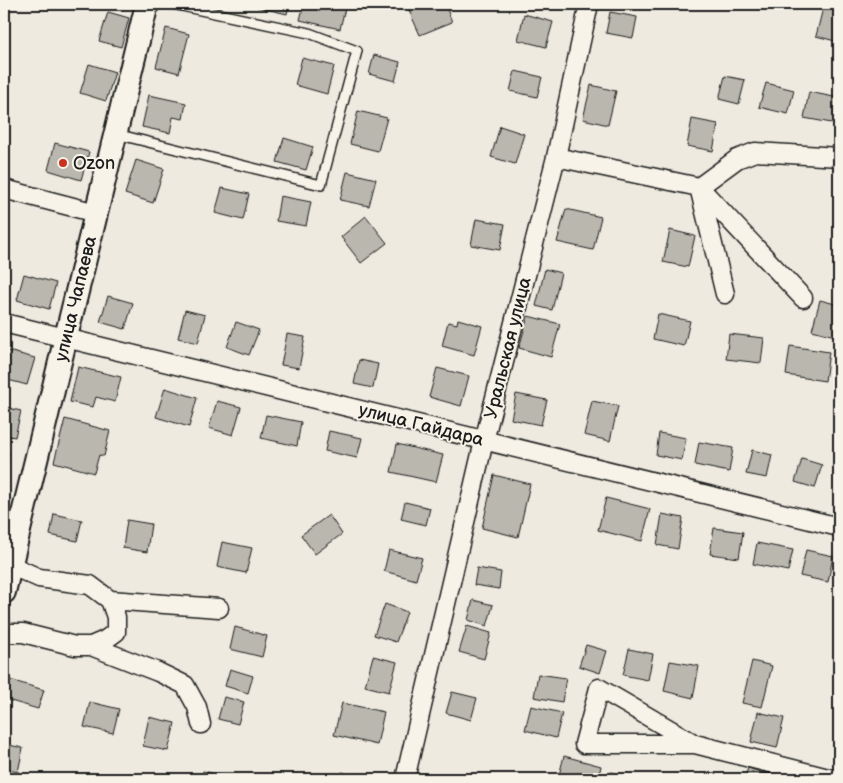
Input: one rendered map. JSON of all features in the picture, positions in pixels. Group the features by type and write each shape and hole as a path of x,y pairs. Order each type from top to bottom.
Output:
{"street":[{"name":"улица Чапаева","path":"4,592 147,4"},
{"name":"Уральская улица","path":"405,779 484,441 556,157 589,4"},
{"path":"699,187 737,159 755,152 839,157"},
{"path":"556,157 699,187 803,298"},
{"path":"699,187 725,294"},
{"path":"4,189 96,213"},
{"name":"улица Гайдара","path":"4,323 839,527"},
{"path":"10,565 39,578 90,585 110,600 219,608"},
{"path":"91,646 105,640 116,632 116,617 110,600"},
{"path":"4,633 23,632 75,646 91,646 185,685 197,707 201,724"},
{"path":"695,744 599,688 584,744 695,744 832,779"}],"lane":[{"path":"116,134 321,185 357,51 310,33 172,4"}],"building":[{"path":"258,4 289,4 287,14 257,7"},
{"path":"304,4 346,4 340,29 300,20"},
{"path":"412,4 445,4 452,22 420,35 407,6"},
{"path":"824,4 839,4 839,42 816,36"},
{"path":"108,12 129,18 121,47 99,41"},
{"path":"610,12 637,17 633,38 606,33"},
{"path":"524,14 553,22 546,47 518,40"},
{"path":"166,28 189,34 179,73 156,67"},
{"path":"374,55 400,62 395,81 369,74"},
{"path":"302,58 334,66 327,94 295,85"},
{"path":"89,64 115,72 106,101 80,93"},
{"path":"515,71 542,77 537,97 510,91"},
{"path":"725,76 745,80 739,104 719,99"},
{"path":"766,83 794,90 788,114 759,107"},
{"path":"591,85 616,91 608,125 583,119"},
{"path":"809,92 839,98 837,124 804,118"},
{"path":"149,95 186,103 183,119 173,117 170,133 142,127"},
{"path":"358,111 387,118 378,151 350,144"},
{"path":"692,119 718,124 713,151 687,146"},
{"path":"500,126 524,134 515,164 491,157"},
{"path":"284,138 313,147 306,170 277,162"},
{"path":"55,143 89,152 81,180 48,170"},
{"path":"136,160 164,169 153,203 125,194"},
{"path":"347,172 376,179 369,206 340,200"},
{"path":"222,188 249,194 243,220 215,213"},
{"path":"280,196 311,202 306,226 276,221"},
{"path":"566,209 601,217 593,250 557,242"},
{"path":"366,216 387,243 361,263 341,237"},
{"path":"476,219 505,224 500,250 471,245"},
{"path":"670,230 695,236 688,267 663,262"},
{"path":"545,269 561,273 552,310 536,306"},
{"path":"24,274 56,283 49,309 17,300"},
{"path":"108,296 133,303 125,329 100,322"},
{"path":"820,300 839,305 839,337 812,330"},
{"path":"185,310 205,315 198,343 178,338"},
{"path":"658,314 690,321 684,346 653,339"},
{"path":"528,316 560,324 551,357 519,348"},
{"path":"458,319 482,326 474,355 442,346 448,322 457,324"},
{"path":"236,322 259,330 249,355 227,347"},
{"path":"287,334 305,337 299,368 281,365"},
{"path":"729,334 764,338 761,363 726,359"},
{"path":"790,346 829,352 825,381 786,375"},
{"path":"4,350 35,358 27,385 4,379"},
{"path":"359,360 378,364 373,388 354,384"},
{"path":"78,367 121,377 115,402 96,397 93,407 70,402"},
{"path":"437,368 469,376 461,406 429,397"},
{"path":"165,388 197,398 189,427 156,417"},
{"path":"516,394 547,400 541,425 511,419"},
{"path":"217,401 241,407 233,435 209,428"},
{"path":"592,401 618,406 610,441 584,435"},
{"path":"4,407 21,411 15,437 4,435"},
{"path":"266,415 301,422 297,446 261,438"},
{"path":"65,419 110,431 104,456 99,455 94,473 54,462"},
{"path":"329,431 362,438 357,458 325,451"},
{"path":"659,433 686,438 682,460 656,455"},
{"path":"699,442 733,448 729,472 695,465"},
{"path":"397,444 443,455 436,482 391,472"},
{"path":"752,450 772,455 767,478 746,474"},
{"path":"4,452 9,454 4,471"},
{"path":"802,459 822,465 815,488 795,482"},
{"path":"494,475 530,484 518,537 482,528"},
{"path":"606,498 650,509 642,541 598,530"},
{"path":"405,502 430,508 426,525 401,519"},
{"path":"54,514 82,520 77,541 50,535"},
{"path":"662,514 683,518 678,549 657,545"},
{"path":"329,515 342,534 315,554 301,535"},
{"path":"127,520 151,524 147,552 123,548"},
{"path":"714,528 743,532 739,558 710,554"},
{"path":"222,542 252,548 246,573 217,567"},
{"path":"757,543 793,550 788,571 753,564"},
{"path":"389,550 422,558 416,580 384,571"},
{"path":"806,550 833,556 828,582 800,576"},
{"path":"477,568 501,572 499,589 474,585"},
{"path":"473,600 493,605 487,626 468,620"},
{"path":"385,604 407,612 396,642 374,635"},
{"path":"467,626 491,633 484,659 459,652"},
{"path":"235,627 267,636 262,657 230,649"},
{"path":"586,645 607,651 600,673 579,666"},
{"path":"629,649 653,654 648,680 623,675"},
{"path":"373,656 397,662 389,692 365,686"},
{"path":"670,661 699,666 693,698 664,691"},
{"path":"752,661 772,666 762,707 742,703"},
{"path":"230,669 253,676 248,693 225,686"},
{"path":"538,674 566,678 562,702 534,697"},
{"path":"10,680 44,690 38,709 4,699"},
{"path":"452,692 477,698 471,720 446,713"},
{"path":"224,697 244,702 238,724 218,719"},
{"path":"90,702 119,709 113,733 84,727"},
{"path":"342,703 384,712 377,745 334,735"},
{"path":"531,706 562,713 556,738 525,730"},
{"path":"758,712 784,718 777,748 751,742"},
{"path":"149,717 175,723 168,751 143,746"},
{"path":"4,744 23,748 18,772 4,769"},
{"path":"564,756 601,766 598,779 558,779"},
{"path":"748,768 777,777 777,779 744,779"},
{"path":"203,771 236,779 201,779"},
{"path":"342,772 366,779 340,779"},
{"path":"611,772 640,779 610,779"}],"place":[{"name":"Ozon","path":"63,163"}]}
